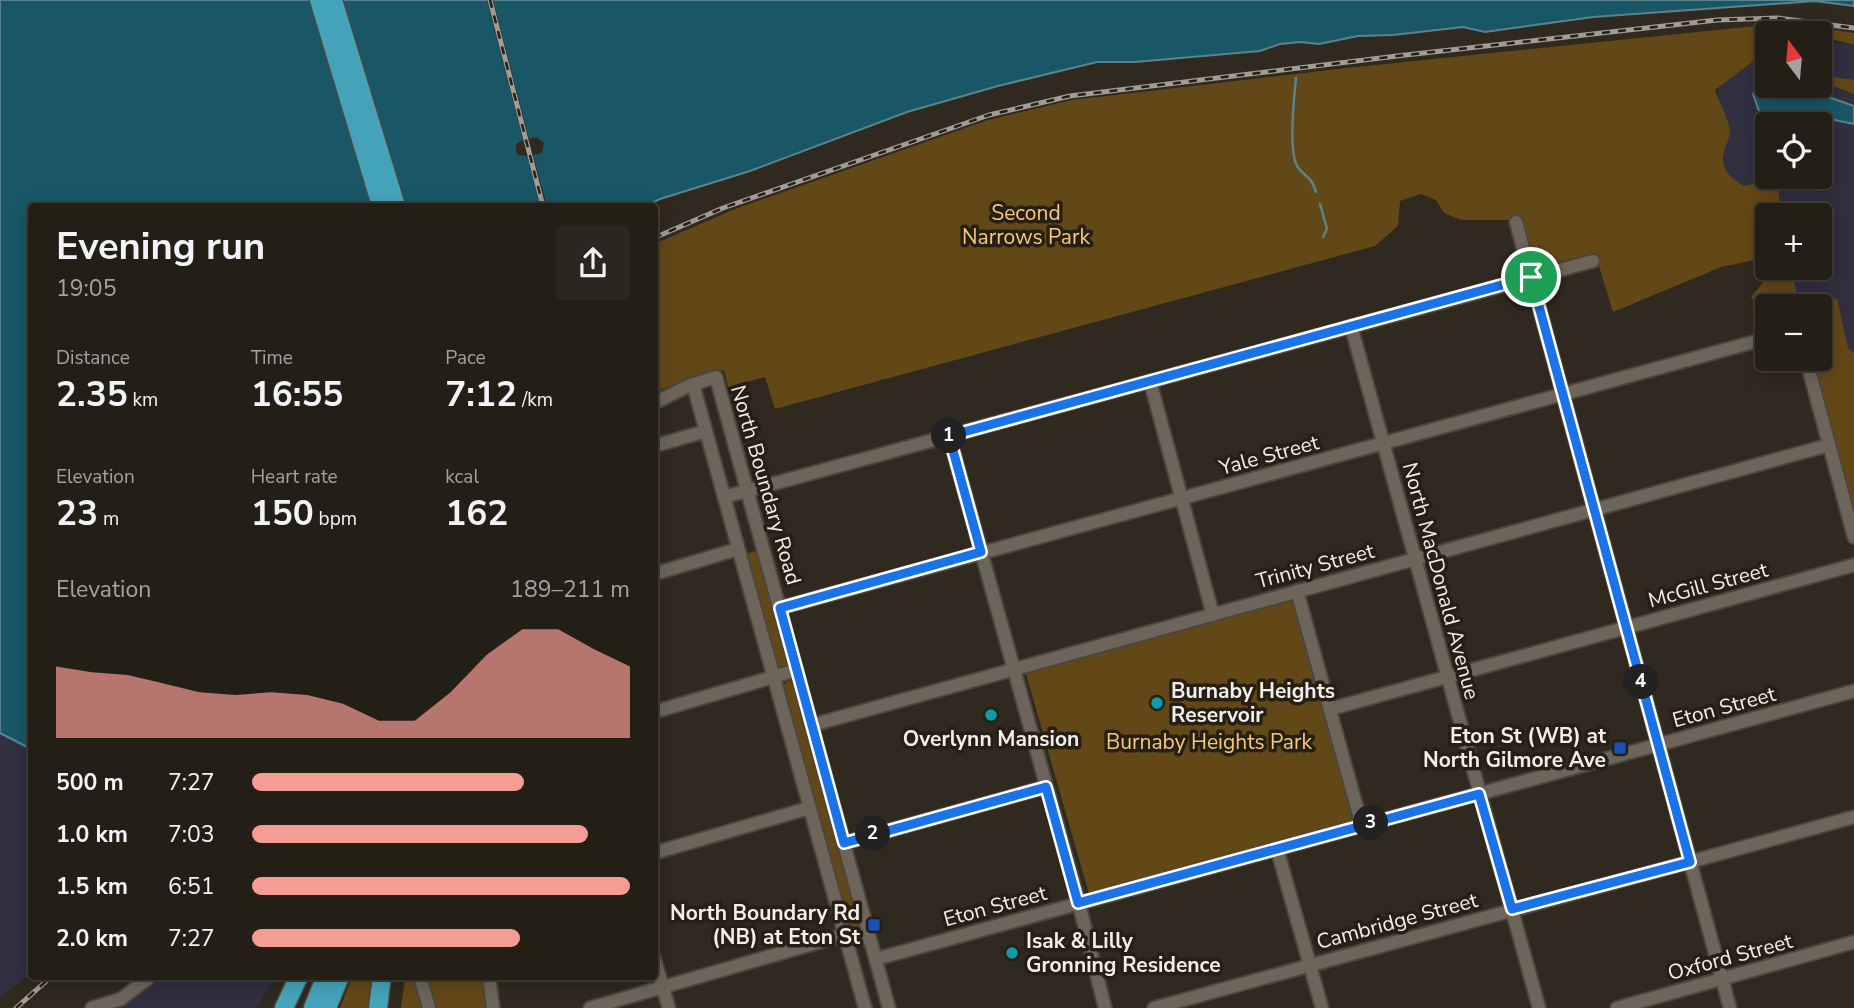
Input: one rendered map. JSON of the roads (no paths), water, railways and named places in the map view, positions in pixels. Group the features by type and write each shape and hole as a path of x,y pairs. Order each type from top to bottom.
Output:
{"highway":[{"path":"319,0 381,203"},
{"path":"334,0 395,203"},
{"path":"284,1008 297,980"},
{"path":"313,1008 325,980"},
{"path":"327,1008 338,980"},
{"path":"377,1008 381,980"}],"street":[{"path":"1516,222 1730,1008"},
{"path":"724,497 1593,261"},
{"name":"North MacDonald Avenue","path":"1351,326 1539,1008"},
{"name":"Yale Street","path":"780,608 1755,341"},
{"path":"1809,371 1854,537"},
{"name":"North Boundary Road","path":"864,1008 693,384 716,377 889,1008"},
{"path":"1150,381 1213,615"},
{"path":"658,401 693,384"},
{"path":"658,445 706,432"},
{"path":"949,436 1105,1008"},
{"name":"Trinity Street","path":"812,725 1829,445"},
{"path":"658,573 738,549"},
{"name":"McGill Street","path":"1330,709 1854,565"},
{"path":"1297,591 1362,826"},
{"path":"658,711 797,670"},
{"name":"Eton Street","path":"876,959 1854,691"},
{"path":"844,843 1046,787"},
{"path":"658,852 809,808"},
{"name":"Cambridge Street","path":"1154,1008 1854,817"},
{"path":"1277,849 1322,1008"},
{"path":"590,1008 834,937 870,939"},
{"name":"Oxford Street","path":"1617,1008 1854,942"},
{"path":"658,971 669,1008"},
{"path":"92,1008 121,999 147,980"},
{"path":"421,980 429,1008"},
{"path":"490,980 493,1008"}],"water":[{"path":"0,0 1854,0 1854,6 1815,1 1593,17 1485,32 1463,27 1358,36 1319,44 1280,44 1260,51 1135,62 1097,62 907,112 750,171 651,203 28,203 28,747 0,733"},
{"path":"1755,91 1755,98 1832,98 1854,106 1854,124 1832,120 1832,112 1759,111 1753,94"}],"waterway":[{"path":"1296,78 1292,123 1294,158 1316,192"},
{"path":"1320,204 1327,229 1323,237"}],"railway":[{"path":"490,0 542,203"},
{"path":"658,236 723,208 989,115 1070,96 1717,20 1777,18 1854,28"},
{"path":"16,1008 48,980"}],"place":[{"name":"Burnaby Heights Reservoir","path":"1157,703"},
{"name":"Overlynn Mansion","path":"991,715"},
{"name":"Eton St (WB) at North Gilmore Ave","path":"1620,748"},
{"name":"North Boundary Rd (NB) at Eton St","path":"874,925"},
{"name":"Isak & Lilly Gronning Residence","path":"1012,953"}],"park label":[{"name":"Second Narrows Park","path":"1026,225"},
{"name":"Burnaby Heights Park","path":"1209,742"}]}
